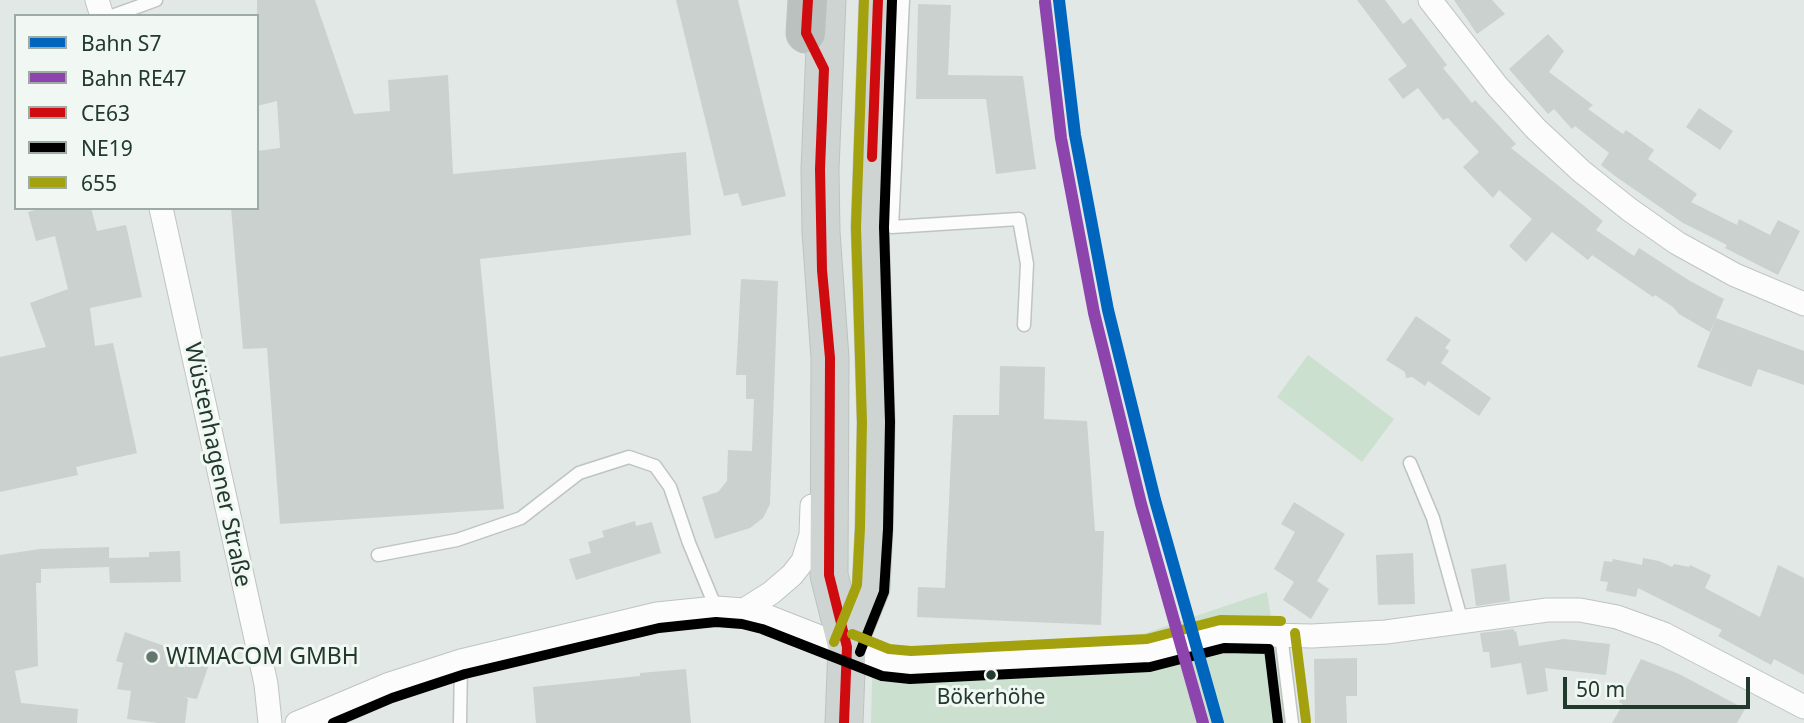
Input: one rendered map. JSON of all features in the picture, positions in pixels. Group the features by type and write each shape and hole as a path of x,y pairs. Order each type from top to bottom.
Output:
{"main road":[{"path":"827,0 820,195 822,270 830,358 830,575 847,647 844,723"},
{"path":"847,647 871,588 876,422 870,227 878,0"},
{"path":"807,16 824,69"}],"street":[{"path":"1430,0 1497,86 1536,129 1581,171 1677,243 1735,275 1804,304"},
{"name":"Wüstenhagener Straße","path":"161,210 266,684 270,723"},
{"path":"744,610 771,593 792,575 803,561 811,534 812,498 831,446"},
{"path":"296,723 387,685 461,661 657,614 716,608 744,610 798,627 886,663 911,664 1149,653 1222,634 1386,632 1566,609 1617,617 1664,634 1804,707"}],"lane":[{"path":"118,14 156,0"},
{"path":"903,0 892,227 1019,219 1027,264 1024,325"},
{"path":"378,555 457,540 521,518 579,473 629,457 655,466 670,488 716,608"},
{"path":"1410,463 1433,518 1462,622"},
{"path":"1281,635 1292,723"},
{"path":"460,723 461,661"}],"green space":[{"path":"1308,355 1394,419 1362,462 1277,397"},
{"path":"1267,592 1288,723 871,723 873,648 1131,638"}],"building":[{"path":"257,0 315,0 354,114 390,111 388,80 448,75 453,174 686,152 691,235 480,259 504,509 280,524 267,348 243,349 231,210 259,210 259,151 280,148 277,101 259,106"},
{"path":"676,0 738,0 786,196 742,206 738,193 724,196"},
{"path":"1357,0 1385,0 1403,24 1411,18 1447,65 1443,68 1472,103 1475,100 1516,144 1511,148 1603,221 1596,230 1634,256 1639,248 1724,299 1710,332 1592,255 1588,260 1552,232 1526,262 1509,246 1532,219 1499,190 1493,198 1463,167 1479,152 1448,118 1443,120 1418,88 1403,99 1388,79 1407,66"},
{"path":"1454,0 1492,0 1505,14 1477,34"},
{"path":"918,4 951,5 948,75 1023,76 1036,169 996,174 986,99 916,99"},
{"path":"1548,34 1564,51 1549,72 1593,105 1588,109 1623,134 1626,130 1654,150 1648,159 1697,194 1691,202 1737,225 1739,219 1770,235 1778,220 1800,231 1778,275 1683,223 1615,176 1601,165 1609,153 1575,126 1572,129 1554,109 1548,114 1509,69"},
{"path":"1699,108 1733,131 1720,150 1686,127"},
{"path":"92,210 97,231 126,225 142,297 90,308 95,346 113,343 137,453 76,467 78,475 0,492 0,357 46,347 30,303 68,289 55,236 36,241 28,212"},
{"path":"741,279 778,281 770,504 763,518 750,528 715,539 702,497 718,492 727,481 728,450 752,451 754,399 746,399 746,375 736,375"},
{"path":"1416,316 1451,340 1445,348 1449,351 1441,363 1491,398 1479,416 1428,381 1425,386 1412,377 1406,378 1405,372 1386,360"},
{"path":"1716,318 1804,351 1804,385 1758,369 1751,387 1697,367"},
{"path":"1000,366 1045,367 1044,419 1087,421 1095,531 1104,531 1101,625 917,617 918,587 945,588 953,415 999,415"},
{"path":"1294,502 1345,534 1317,581 1329,589 1311,619 1283,600 1294,582 1274,569 1295,532 1281,524"},
{"path":"635,521 636,526 652,522 661,553 576,580 569,559 591,553 588,542 604,537 602,531"},
{"path":"109,547 109,558 149,557 149,552 180,551 181,582 110,583 109,567 41,569 41,583 36,583 38,666 15,671 21,703 78,709 77,723 0,723 0,555 40,549"},
{"path":"1413,553 1415,604 1378,605 1376,555"},
{"path":"1643,558 1672,567 1674,564 1690,565 1711,575 1705,588 1760,617 1778,565 1804,578 1804,675 1774,659 1771,665 1718,636 1722,630 1638,588 1636,597 1606,591 1608,582 1600,581 1604,561 1612,562 1613,559 1642,565"},
{"path":"1506,564 1510,601 1476,606 1471,569"},
{"path":"1514,629 1519,646 1564,639 1610,644 1606,675 1545,668 1548,691 1527,695 1521,663 1491,668 1489,652 1483,652 1480,633"},
{"path":"125,632 184,653 184,669 189,655 205,660 208,667 197,699 185,697 188,699 185,723 127,719 131,691 117,689 123,663 116,661"},
{"path":"1357,658 1357,696 1346,696 1347,723 1315,723 1314,659"},
{"path":"1641,659 1679,674 1745,709 1737,723 1612,723 1623,704 1619,702"},
{"path":"686,669 691,723 536,723 533,687"}],"rail line":[{"name":"S7","path":"1059,0 1075,135 1108,310 1155,500 1218,723"},
{"name":"RE47","path":"1045,2 1061,138 1094,313 1141,504 1203,723"}],"transit line":[{"name":"CE63","path":"808,0 806,33 824,69 820,169 822,270 830,358 829,575 847,647 844,723"},
{"name":"655","path":"834,642 857,585 860,528 862,422 856,227 864,0"},
{"name":"CE63","path":"872,157 878,0"},
{"name":"NE19","path":"860,652 884,592 888,529 890,422 884,227 892,0"},
{"name":"655","path":"852,634 889,649 911,651 1147,639 1220,620 1281,621"},
{"name":"NE19","path":"333,723 392,698 465,674 659,628 716,622 762,629 882,676 910,679 1150,667 1224,648 1269,649 1278,723"},
{"name":"655","path":"1295,633 1306,721"}],"place":[{"name":"WIMACOM GMBH","path":"152,657"},
{"name":"Bökerhöhe","path":"991,675"}]}
